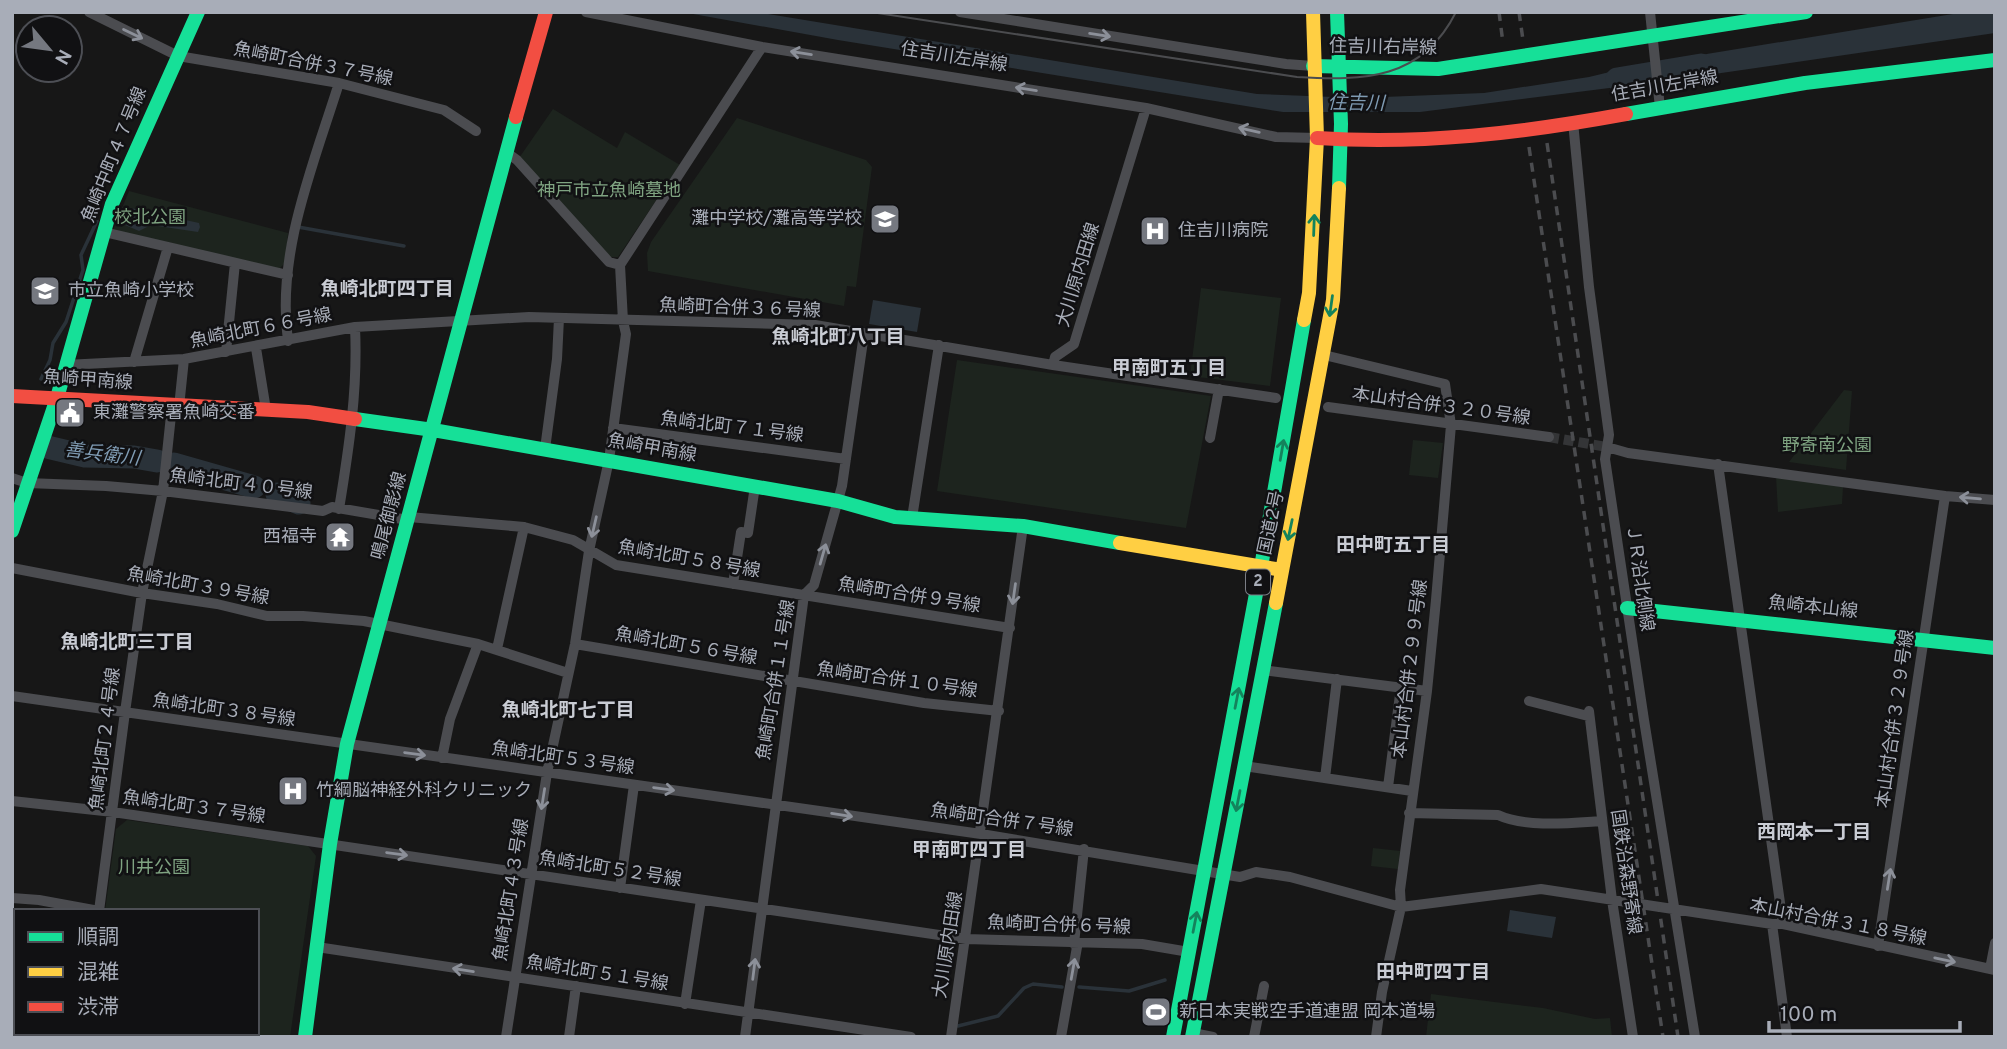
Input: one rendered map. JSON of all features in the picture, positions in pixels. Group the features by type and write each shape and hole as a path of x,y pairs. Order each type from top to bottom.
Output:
{"main road":[{"name":"魚崎中町４７号線","path":"12,531 57,398 112,204 198,12"},
{"name":"鳴尾御影線","path":"305,1037 330,844 347,744 546,12"},
{"name":"国道2号","path":"1173,1037 1309,293 1317,131 1313,12"},
{"name":"国道2号","path":"1192,1035 1333,300 1338,239 1341,124 1337,12"},
{"name":"住吉川右岸線","path":"1313,65 1339,68 1438,69 1652,41 1806,12"},
{"name":"住吉川左岸線","path":"1317,131 1340,140 1465,138 1745,92 1995,60"},
{"name":"魚崎甲南線","path":"12,396 308,412 353,418 838,501 895,517 1023,526 1282,570"},
{"name":"魚崎本山線","path":"1627,608 1995,648"}],"street":[{"name":"魚崎町合併３７号線","path":"89,12 178,56 340,83 444,110 476,131"},
{"name":"住吉川左岸線","path":"586,12 762,47 1146,108 1276,136 1317,131"},
{"name":"住吉川右岸線","path":"960,12 1286,64 1313,65"},
{"path":"1650,12 1660,108"},
{"path":"506,152 517,160 609,262 620,265 762,47"},
{"path":"288,341 284,313 294,227 340,83"},
{"name":"大川原内田線","path":"1053,365 1055,357 1074,344 1146,108"},
{"name":"ＪＲ沿北側線","path":"1573,122 1589,288 1609,435 1605,459 1695,1037"},
{"path":"104,232 288,275"},
{"path":"134,362 168,247"},
{"path":"226,352 235,263"},
{"name":"魚崎北町４３号線","path":"506,1037 547,773 575,644 589,551 609,460 626,334 620,265"},
{"name":"魚崎北町６６号線","path":"65,365 184,359 256,348 355,327 529,317 559,318"},
{"path":"545,449 555,385 559,318"},
{"name":"魚崎町合併３６号線","path":"559,318 815,325 939,345"},
{"path":"339,509 353,418 357,361 355,327"},
{"name":"魚崎町合併１１号線","path":"745,1037 804,596 814,585 838,501 864,334"},
{"path":"912,518 939,345 1276,398"},
{"path":"256,348 267,410"},
{"name":"本山村合併２９９号線","path":"1324,355 1445,384 1451,425 1427,691 1409,813 1400,890 1401,907 1382,992 1376,1037"},
{"name":"魚崎北町２４号線","path":"99,909 142,593 163,491 184,359"},
{"path":"1210,439 1219,389"},
{"name":"本山村合併３２０号線","path":"1328,407 1549,437"},
{"name":"魚崎北町７１号線","path":"613,428 846,459"},
{"path":"1607,447 1628,453 1945,496 1995,500"},
{"path":"1718,464 1777,924 1787,1037"},
{"name":"魚崎北町４０号線","path":"12,478 27,483 106,485 323,511 332,507 409,519"},
{"path":"733,584 741,532 748,533 755,486"},
{"name":"本山村合併３２９号線","path":"1878,946 1945,496"},
{"name":"魚崎北町５８号線","path":"409,519 524,527 573,540 616,565 804,596"},
{"name":"大川原内田線","path":"951,1037 999,712 1023,526"},
{"path":"497,649 524,527"},
{"name":"魚崎北町３９号線","path":"12,568 142,593 217,604 267,616 303,616 380,625 478,644 568,673"},
{"name":"魚崎町合併９号線","path":"804,596 1010,628"},
{"path":"442,758 450,719 478,644"},
{"name":"魚崎北町５６号線","path":"575,644 791,682"},
{"path":"1262,670 1427,691"},
{"path":"1325,778 1337,679"},
{"name":"魚崎町合併１０号線","path":"791,682 999,712"},
{"path":"1388,787 1401,687"},
{"name":"魚崎北町３８号線","path":"12,696 347,744"},
{"name":"国鉄沿森野寄線","path":"1530,701 1589,714 1612,900 1633,1037"},
{"name":"魚崎北町５３号線","path":"347,744 775,804"},
{"path":"1244,766 1412,791"},
{"path":"620,888 634,785"},
{"name":"魚崎北町３７号線","path":"12,801 113,812 330,844"},
{"name":"魚崎町合併７号線","path":"775,804 1084,849 1240,877 1256,872 1290,877 1401,907"},
{"path":"1409,813 1498,815 1508,820 1554,823 1602,821"},
{"name":"魚崎北町５２号線","path":"330,844 761,910"},
{"path":"1061,1037 1077,947 1074,944 1084,849"},
{"name":"本山村合併３１８号線","path":"1401,907 1541,889 1777,924 1993,970"},
{"path":"12,898 88,909"},
{"path":"685,1004 701,900"},
{"name":"魚崎町合併６号線","path":"761,910 966,939 1142,944 1189,953"},
{"path":"1993,970 1995,943"},
{"name":"魚崎北町５１号線","path":"317,947 911,1037"},
{"path":"569,1037 576,986"},
{"path":"1254,1037 1264,986"},
{"path":"1192,1035 1213,1037"}],"green space":[{"name":"神戸市立魚崎墓地","path":"553,109 617,148 625,132 680,165 618,257 610,257 519,158"},
{"path":"737,118 866,160 872,167 856,287 847,286 844,306 648,271 647,253 651,242"},
{"name":"校北公園","path":"129,191 288,233 285,263 278,270 113,230"},
{"path":"1201,288 1281,298 1270,386 1190,376"},
{"path":"957,360 1211,396 1186,528 937,491"},
{"name":"野寄南公園","path":"1844,390 1852,391 1846,470 1789,462"},
{"path":"1413,440 1443,443 1438,478 1409,475"},
{"path":"1776,476 1843,487 1842,504 1778,512"},
{"name":"川井公園","path":"127,820 308,846 316,856 290,1037 236,1035 259,1035 259,909 105,909 116,829"},
{"path":"1373,848 1400,851 1398,869 1371,866"},
{"path":"1431,994 1543,1008 1595,1019 1610,1018 1612,1037 1426,1037"}],"water":[{"path":"682,12 756,12 1257,94 1359,98 1484,93 1589,77 1647,63 1649,83 1420,112 1283,112"},
{"path":"1995,12 1995,33 1673,80 1670,60 1959,13"},
{"path":"131,208 199,223 200,227 198,232 151,225 139,231 125,225"},
{"path":"873,300 921,308 917,332 869,324"},
{"path":"1510,910 1556,917 1552,938 1507,931"}],"waterway":[{"name":"住吉川","path":"1617,79 1701,65"},
{"path":"41,379 50,360 53,343 66,322 83,270 81,255 97,221"},
{"path":"298,227 404,246"},
{"name":"善兵衛川","path":"47,447 85,456 134,457 157,461"},
{"path":"174,464 254,487"},
{"path":"277,494 299,503"},
{"path":"1079,987 1129,991 1165,980"},
{"path":"958,1026 998,1016 1024,988 1033,984 1062,987"}],"tunnel":[{"path":"1549,437 1607,447"}],"tram line":[{"path":"871,12 1297,77 1322,78 1368,76 1389,72 1408,64 1426,51 1442,34 1456,12"}],"railway":[{"path":"1499,12 1503,43"},
{"path":"1519,12 1523,40"},
{"path":"1547,143 1678,1037"},
{"path":"1529,147 1663,1037"}],"traffic: fast":[{"path":"12,531 57,398 112,204 198,12"},
{"path":"1337,12 1341,124 1339,188"},
{"path":"1313,66 1438,69 1806,12"},
{"path":"1626,114 1805,83 1995,60"},
{"path":"305,1037 330,844 347,744 516,117"},
{"path":"1173,1037 1304,320"},
{"path":"355,419 433,430 838,501 895,517 1023,526 1120,543"},
{"path":"1192,1037 1276,603"},
{"path":"1627,608 1995,648"}],"traffic: slow":[{"path":"1304,320 1309,293 1317,138 1313,12"},
{"path":"1276,603 1333,300 1339,188"},
{"path":"1120,543 1282,570"}],"traffic: jam":[{"path":"516,117 546,12"},
{"path":"1317,138 1395,140 1472,136 1626,114"},
{"path":"12,396 308,412 355,419"}],"place":[{"name":"灘中学校/灘高等学校","path":"885,219"},
{"name":"住吉川病院","path":"1155,231"},
{"name":"市立魚崎小学校","path":"45,291"},
{"name":"東灘警察署魚崎交番","path":"70,413"},
{"name":"西福寺","path":"340,537"},
{"name":"竹綱脳神経外科クリニック","path":"293,791"},
{"name":"新日本実戦空手道連盟 岡本道場","path":"1156,1012"}],"district":[{"name":"魚崎北町四丁目","path":"387,290"},
{"name":"魚崎北町八丁目","path":"838,338"},
{"name":"甲南町五丁目","path":"1169,369"},
{"name":"田中町五丁目","path":"1393,546"},
{"name":"魚崎北町三丁目","path":"127,643"},
{"name":"魚崎北町七丁目","path":"568,711"},
{"name":"西岡本一丁目","path":"1814,833"},
{"name":"甲南町四丁目","path":"969,851"},
{"name":"田中町四丁目","path":"1433,973"}]}
